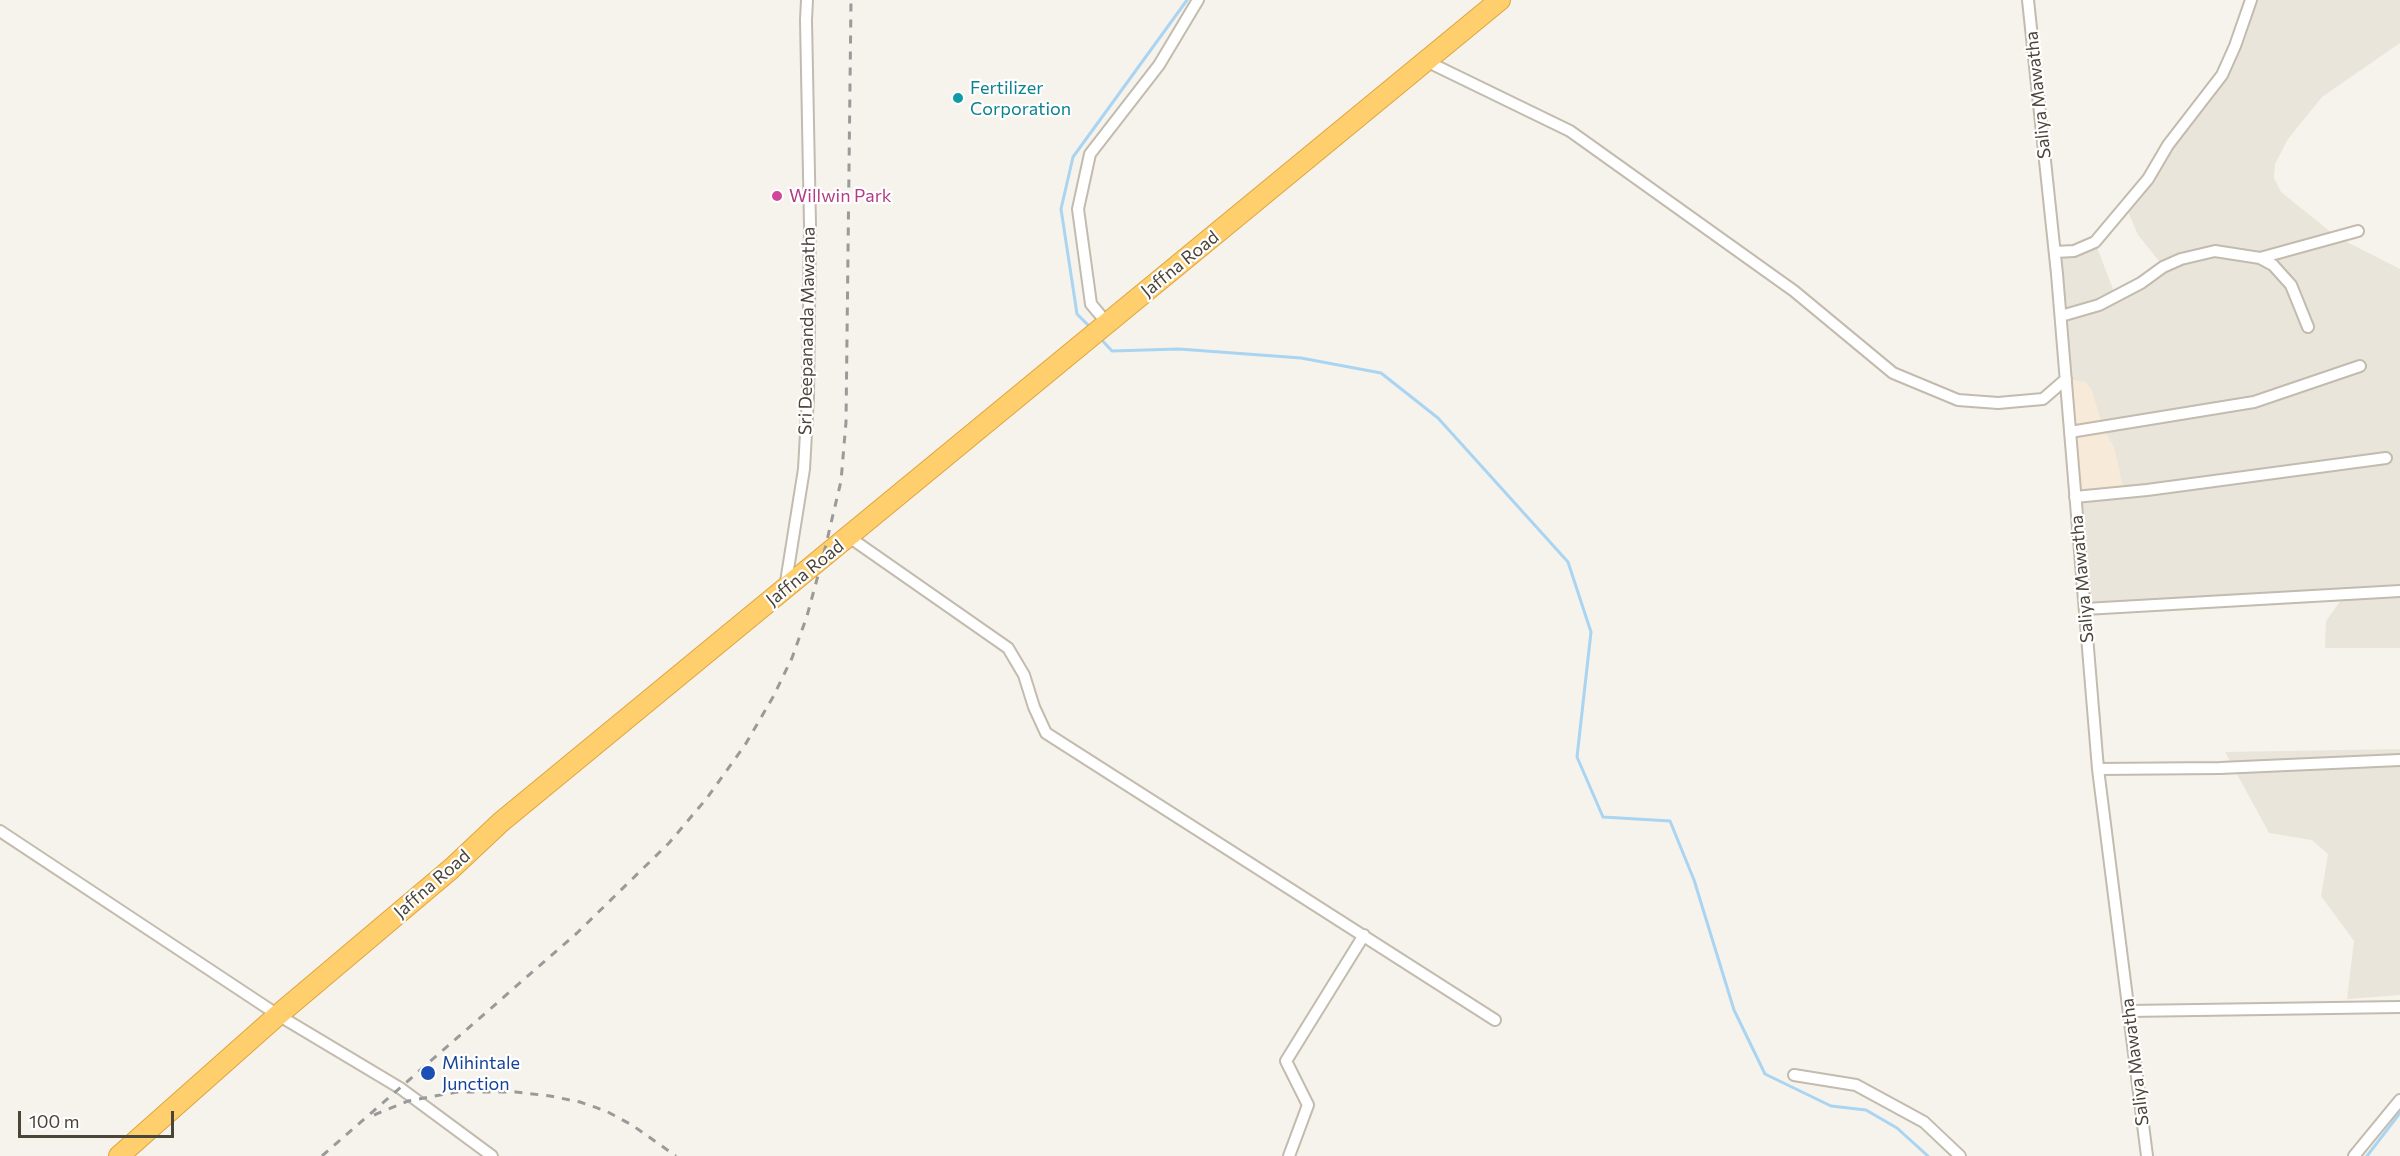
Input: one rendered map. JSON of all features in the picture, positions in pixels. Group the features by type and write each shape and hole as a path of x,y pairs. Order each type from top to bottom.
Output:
{"highway":[{"name":"Jaffna Road","path":"119,1156 278,1015 451,869 501,822 1500,0"}],"street":[{"name":"Sri Deepananda Mawatha","path":"785,589 804,469 808,397 810,225 807,0"},
{"path":"1098,330 1091,304 1078,209 1090,154 1159,65 1197,0"},
{"name":"Saliya Mawatha","path":"2028,0 2061,316 2098,769 2147,1156"},
{"path":"2055,252 2074,251 2095,242 2148,179 2168,145 2222,75 2251,0"},
{"path":"1426,62 1570,131 1794,291 1893,373 1958,400 1998,403 2043,399 2066,379"},
{"path":"2260,258 2358,231"},
{"path":"2061,316 2099,305 2140,283 2163,267 2181,259 2216,251 2260,258 2273,265 2291,285 2308,327"},
{"path":"2070,432 2254,402 2360,366"},
{"path":"2076,497 2147,490 2386,458"},
{"path":"849,537 1008,648 1024,675 1034,708 1046,733 1495,1020"},
{"path":"2085,609 2400,591"},
{"path":"2098,769 2220,768 2400,760"},
{"path":"0,831 278,1015 400,1088 492,1156"},
{"path":"1289,1156 1308,1105 1286,1061 1364,935"},
{"path":"2129,1011 2400,1007"},
{"path":"1794,1075 1856,1085 1924,1122 1960,1156"},
{"path":"2354,1156 2400,1100"}],"shaded area":[{"path":"2251,0 2400,0 2400,43 2322,97 2288,139 2275,164 2274,178 2281,192 2337,237 2400,269 2400,648 2325,648 2326,621 2344,596 2085,609 2075,497 2114,447 2066,379 2055,252 2095,242 2116,297 2163,266 2138,235 2126,207 2222,75"},
{"path":"2066,379 2086,382 2092,390 2103,428 2114,447 2124,491 2075,497"},
{"path":"2400,749 2400,995 2347,999 2354,941 2321,896 2328,854 2312,840 2269,833 2225,752"}],"waterway":[{"path":"1091,328 1077,314 1061,209 1073,157 1187,0"},
{"path":"1099,337 1112,351 1179,349 1301,358 1381,373 1438,418 1568,562 1591,632 1577,757 1603,817 1670,821 1694,880 1734,1010 1765,1074 1831,1106 1866,1110 1897,1128 1928,1156"},
{"path":"2367,1156 2400,1113"}],"railway":[{"path":"322,1156 577,933 669,843 707,798 745,745 773,697 792,658 807,616 841,481 846,422 851,0"},
{"path":"374,1115 408,1101 457,1092 516,1092 550,1096 580,1102 606,1111 632,1125 676,1156"}],"place":[{"name":"Fertilizer Corporation","path":"958,98"},
{"name":"Willwin Park","path":"777,196"},
{"name":"Mihintale Junction","path":"428,1073"}]}
